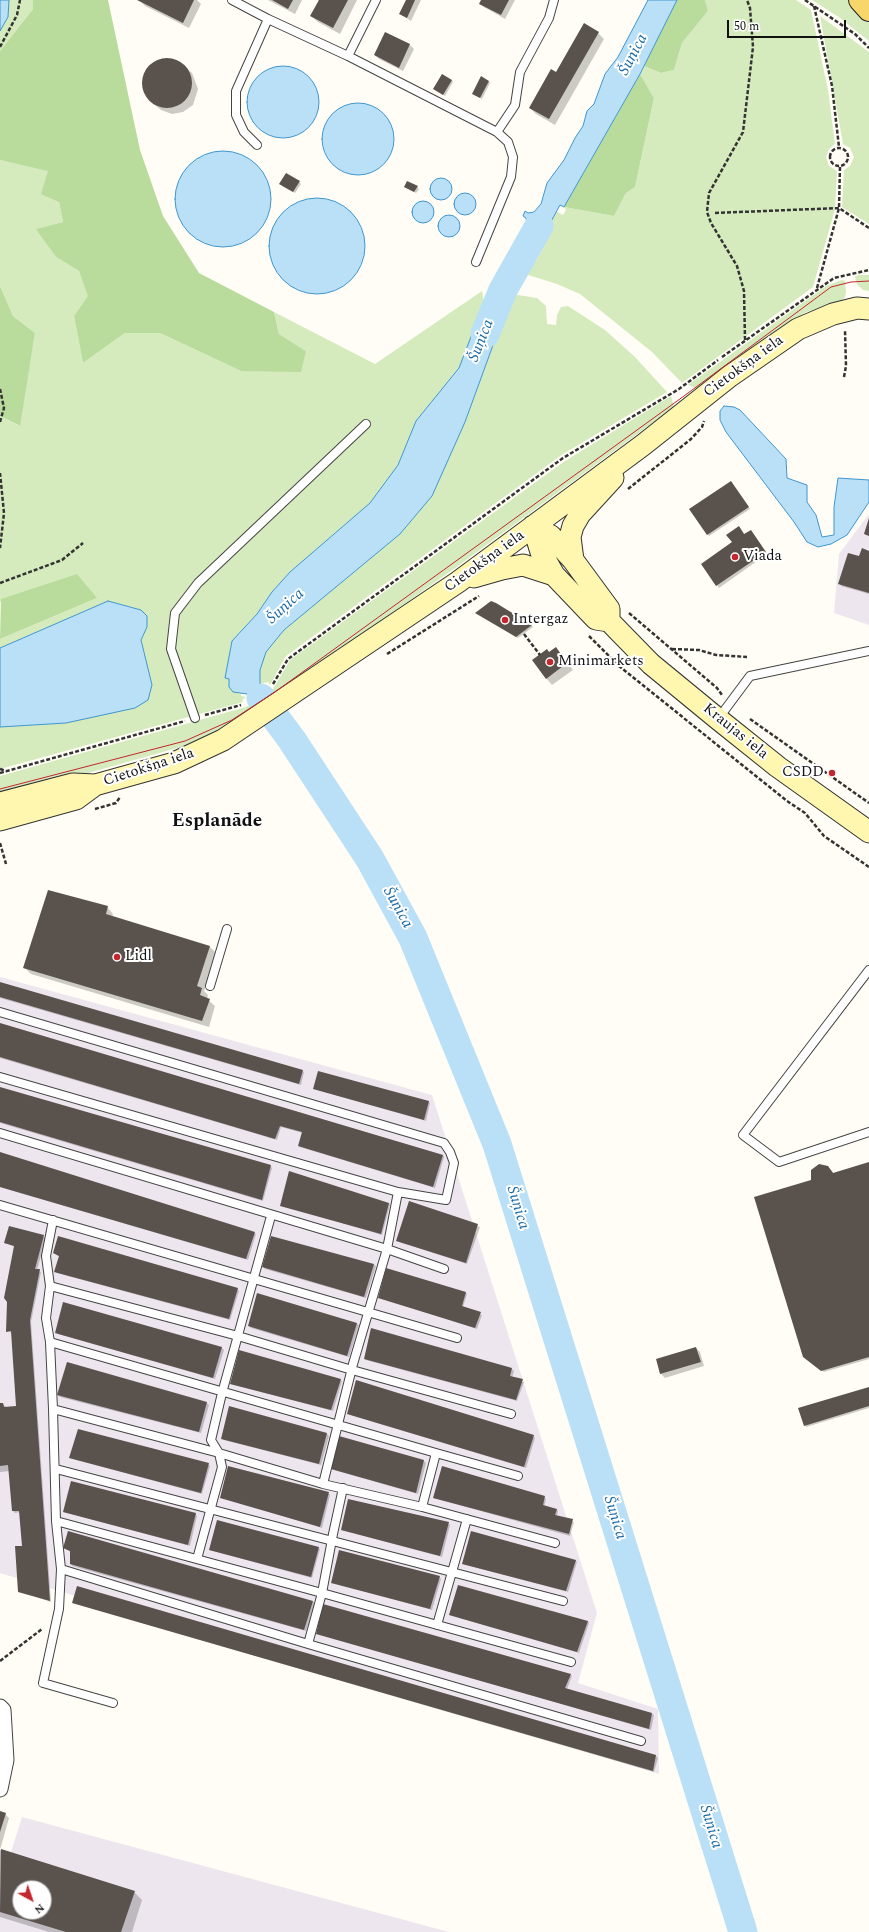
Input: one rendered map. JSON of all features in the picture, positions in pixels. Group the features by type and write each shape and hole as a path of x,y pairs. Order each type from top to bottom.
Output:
{"main road":[{"path":"860,0 869,10"}],"street":[{"name":"Cietokšņa iela","path":"0,803 72,784 95,785 174,764 223,740 250,712 276,694 458,582 643,445 711,390 798,329 833,314 865,305"},
{"path":"573,560 570,537 573,526 580,514 643,445"},
{"name":"Kraujas iela","path":"533,526 551,536 573,560 609,609 609,621"},
{"name":"Kraujas iela","path":"533,526 541,552 554,576 596,619 609,621 651,664 723,712 778,767 869,832"},
{"path":"458,582 502,569 523,565 554,576"},
{"name":"Cietokšņa iela","path":"0,820 76,798 95,785"},
{"path":"0,1707 3,1710 6,1760 0,1789"}],"lane":[{"path":"232,0 268,20 348,56 497,132 508,142 513,157 511,177 476,262"},
{"path":"348,56 376,0"},
{"path":"497,132 515,105 520,72 549,18 553,0"},
{"path":"257,145 244,132 236,115 236,91 268,20"},
{"path":"195,718 171,649 175,613 198,584 366,424"},
{"path":"723,712 750,676 868,649"},
{"path":"210,986 227,929"},
{"path":"869,970 743,1135 779,1162 869,1132"},
{"path":"0,1012 444,1143 450,1152 454,1163 446,1200 398,1192 0,1077"},
{"path":"0,1133 387,1250 444,1269"},
{"path":"323,1484 352,1370 387,1250 398,1192"},
{"path":"0,1205 457,1338"},
{"path":"197,1559 222,1467 219,1452 211,1440 222,1393 271,1216"},
{"path":"53,1220 46,1256 50,1286 46,1318 50,1342 56,1470 56,1521 61,1569 57,1618 43,1684 113,1703"},
{"path":"50,1286 238,1336 352,1370 511,1414"},
{"path":"50,1342 222,1393 518,1476"},
{"path":"53,1409 219,1452 323,1484 422,1507 555,1543"},
{"path":"422,1507 436,1453"},
{"path":"56,1470 210,1508 563,1601"},
{"path":"308,1644 322,1593 343,1488"},
{"path":"437,1625 467,1519"},
{"path":"56,1521 571,1662"},
{"path":"61,1569 308,1644 641,1741"}],"path":[{"path":"0,47 16,14 20,0"},
{"path":"745,340 744,291 737,266 711,223 707,212 709,193 743,132 753,47 750,8 747,0"},
{"path":"805,0 854,34 869,48"},
{"path":"814,6 832,86 839,148"},
{"path":"844,148 848,156 848,161 840,166 833,164 830,158 832,150 844,148"},
{"path":"817,288 839,208 840,166"},
{"path":"715,213 839,208 869,228"},
{"path":"276,694 288,659 563,458 679,388 817,288 834,278 869,270"},
{"path":"844,327 846,345 844,377"},
{"path":"0,389 4,408 0,422"},
{"path":"626,490 691,439"},
{"path":"0,473 4,513 0,548"},
{"path":"0,583 62,560 83,543"},
{"path":"382,657 485,591"},
{"path":"628,612 717,688 723,712 869,803"},
{"path":"584,631 618,666 781,796 805,813 824,836 869,867"},
{"path":"524,634 540,655"},
{"path":"672,649 699,650 716,655 747,657"},
{"path":"0,773 195,718 250,712"},
{"path":"0,769 6,772"},
{"path":"0,843 6,864"},
{"path":"0,1661 57,1618"}],"shaded area":[{"path":"869,514 869,625 834,613 839,554"},
{"path":"0,977 432,1095 597,1613 578,1683 658,1709 659,1774 0,1573"},
{"path":"22,1817 449,1932 0,1932 1,1849 11,1852"}],"green space":[{"path":"0,0 33,0 33,9 0,51"},
{"path":"33,0 108,0 140,150 163,216 199,273 274,312 279,334 306,351 301,372 241,371 160,333 125,333 83,363 74,316 88,296 79,271 56,257 36,229 63,222 59,202 41,194 48,171 0,160 0,51 33,9"},
{"path":"677,0 705,0 708,11 682,43 674,70 661,73 644,66"},
{"path":"705,0 796,0 811,10 828,90 835,144 829,149 826,157 829,166 837,171 835,209 813,287 682,383 652,352 580,294 557,284 528,275 528,272 520,267 523,263 536,261 544,246 540,241 556,211 563,215 566,210 564,207 614,216 626,193 635,187 654,98 640,74 644,66 661,73 674,70 682,43 708,11"},
{"path":"812,0 848,0 869,23 869,41 840,18"},
{"path":"820,16 869,52 869,224 842,207 844,170 850,166 854,157 850,148 843,144"},
{"path":"640,74 654,98 635,187 626,193 614,216 564,207"},
{"path":"0,160 49,170 59,202 63,222 37,229 56,257 79,271 89,296 74,316 83,363 125,333 160,333 241,371 306,351 279,334 274,312 375,364 482,291 484,303 459,368 416,421 398,465 370,503 290,572 272,592 257,614 232,641 229,679 233,692 246,697 242,700 243,702 0,769 0,727 66,723 152,685 141,640 147,627 141,610 108,601 0,648 0,639 97,598 0,602 0,416 19,426 35,333 13,316 0,286"},
{"path":"858,275 869,275 869,291 863,290 857,284 855,277"},
{"path":"842,280 845,281 846,292 845,297 841,302 806,312 698,389 688,385 826,286"},
{"path":"0,286 13,316 35,333 20,426 0,416"},
{"path":"512,294 537,298 546,306 547,324 556,325 557,315 561,307 568,306 605,330 635,357 667,392 563,454 286,656 270,685 268,682 260,684 260,670 266,652 284,630 400,534 432,496 465,422"},
{"path":"671,396 674,407 458,566 277,694 218,732 191,744 0,798 0,776 246,707 273,689 290,660 565,461"},
{"path":"77,574 97,598 0,639 1,599"}],"water":[{"path":"0,0 9,0 8,17 0,31"},
{"path":"648,0 677,0 640,74 564,207 560,205 529,262 523,263 516,259 514,254 527,223 526,218 523,216 525,211 528,213 534,212 541,204 547,183 564,160 583,126 587,111 594,104 605,74 618,57"},
{"path":"283,66 303,72 313,82 319,102 313,122 303,132 283,138 263,132 253,122 247,102 253,82 263,72"},
{"path":"358,103 378,109 388,119 394,139 388,159 378,169 358,175 338,169 328,159 322,139 328,119 338,109"},
{"path":"223,151 241,154 257,165 268,181 271,199 268,217 257,233 241,244 223,247 205,244 189,233 178,217 175,199 178,181 189,165 205,154"},
{"path":"441,178 449,181 452,189 449,197 441,200 433,197 430,189 433,181"},
{"path":"465,193 473,196 476,204 473,212 465,215 457,212 454,204 457,196"},
{"path":"317,198 335,201 351,212 362,228 365,246 362,264 351,280 335,291 317,294 299,291 283,280 272,264 269,246 272,228 283,212 299,201"},
{"path":"423,201 431,204 434,212 431,220 423,223 415,220 412,212 415,204"},
{"path":"449,215 457,218 460,226 457,234 449,237 441,234 438,226 441,218"},
{"path":"496,295 502,298 504,315 465,422 432,496 400,534 284,630 266,652 260,670 260,684 290,725 277,735 247,694 233,692 229,687 229,679 225,678 232,641 257,614 272,592 290,572 370,503 398,465 416,421 459,368 484,303"},
{"path":"724,406 734,407 740,410 786,459 787,478 807,485 807,502 816,515 822,537 834,535 834,507 838,478 869,480 869,502 847,535 831,544 818,547 807,542 794,522 726,432 720,420 720,411"},
{"path":"108,601 141,610 147,616 147,627 141,640 152,685 148,700 135,708 66,723 0,727 0,648"}],"pier":[{"path":"264,685 288,719 271,730 246,697"}],"building":[{"path":"137,0 194,0 183,23"},
{"path":"272,0 293,0 288,9"},
{"path":"319,0 348,0 333,28 310,16"},
{"path":"406,0 415,0 407,18 399,14"},
{"path":"481,0 509,0 501,15 479,4"},
{"path":"584,23 599,32 549,119 529,108 551,69 556,72"},
{"path":"385,32 410,44 399,68 374,55"},
{"path":"162,58 172,58 185,65 192,78 192,88 185,101 172,108 162,108 153,104 146,97 142,88 142,78 146,69 153,62"},
{"path":"442,74 452,80 443,95 433,89"},
{"path":"481,76 489,81 480,98 472,94"},
{"path":"286,173 300,181 293,192 279,184"},
{"path":"407,181 418,186 414,192 404,187"},
{"path":"731,481 749,507 707,535 689,509"},
{"path":"869,518 869,536 864,534"},
{"path":"739,526 744,534 751,530 766,552 716,586 701,564 732,542 726,535"},
{"path":"862,548 869,551 869,593 838,584 848,553 859,556"},
{"path":"491,601 532,625 516,637 475,613"},
{"name":"Minimarkets","path":"556,647 567,663 546,679 532,660 547,649 549,652"},
{"name":"Lidl","path":"48,890 108,906 106,914 210,946 197,986 202,988 200,995 210,999 202,1021 23,968"},
{"path":"0,982 303,1070 299,1084 0,997"},
{"path":"0,1023 443,1155 433,1187 298,1146 302,1132 280,1126 275,1139 0,1057"},
{"path":"318,1071 429,1101 424,1120 313,1089"},
{"path":"0,1087 271,1165 262,1200 0,1122"},
{"path":"0,1152 255,1232 246,1259 0,1187"},
{"path":"869,1162 869,1357 821,1371 803,1357 754,1197 811,1180 811,1170 819,1164 828,1166 833,1173"},
{"path":"289,1171 389,1203 381,1234 280,1206"},
{"path":"409,1201 478,1224 466,1263 396,1241"},
{"path":"9,1226 44,1235 35,1269 40,1269 30,1320 50,1601 18,1592 15,1546 22,1546 19,1511 12,1511 8,1465 0,1466 0,1403 3,1403 4,1407 16,1406 11,1331 6,1332 7,1302 4,1298 14,1246 4,1243"},
{"path":"58,1236 238,1288 229,1319 54,1272 59,1256 53,1253"},
{"path":"271,1236 374,1264 364,1297 262,1267"},
{"path":"386,1268 466,1292 462,1306 481,1312 475,1328 378,1298"},
{"path":"257,1293 357,1323 347,1356 248,1326"},
{"path":"63,1302 222,1347 213,1378 55,1333"},
{"path":"371,1328 512,1368 510,1376 523,1379 516,1400 364,1359"},
{"path":"696,1347 701,1362 660,1374 656,1359"},
{"path":"239,1350 341,1379 331,1410 230,1384"},
{"path":"67,1362 207,1402 199,1432 57,1395"},
{"path":"356,1380 534,1435 524,1467 347,1414"},
{"path":"869,1387 869,1406 804,1426 798,1408"},
{"path":"229,1406 327,1433 319,1464 221,1439"},
{"path":"78,1429 209,1463 201,1493 69,1458"},
{"path":"339,1436 424,1460 416,1493 331,1469"},
{"path":"228,1466 329,1492 320,1527 220,1498"},
{"path":"442,1466 545,1496 543,1505 557,1509 555,1515 573,1519 569,1534 433,1498"},
{"path":"71,1481 196,1513 188,1545 63,1512"},
{"path":"348,1499 449,1522 440,1556 341,1530"},
{"path":"217,1520 319,1547 311,1577 209,1550"},
{"path":"68,1531 313,1601 304,1630 70,1564 70,1551 63,1548"},
{"path":"471,1531 576,1560 566,1591 462,1564"},
{"path":"339,1550 440,1576 430,1609 331,1583"},
{"path":"458,1585 588,1621 577,1652 449,1615"},
{"path":"77,1586 656,1755 653,1771 72,1603"},
{"path":"323,1604 571,1674 565,1688 652,1713 649,1729 316,1634"},
{"path":"0,1811 6,1813 0,1832"},
{"path":"1,1849 135,1891 121,1932 66,1932 26,1920 52,1920 52,1880 12,1880 12,1916 0,1912"}],"waterway":[{"name":"Šuņica","path":"485,334 503,290 539,226"},
{"name":"Šuņica","path":"261,698 292,740 370,859 413,938 497,1144 743,1932"}],"tram line":[{"path":"0,789 185,741 232,720 275,692 684,396 831,287 851,282 869,281"}],"place":[{"name":"Viada","path":"735,557"},
{"name":"Intergaz","path":"505,620"},
{"name":"Minimarkets","path":"550,662"},
{"name":"CSDD","path":"832,773"},
{"name":"Lidl","path":"117,957"}],"district":[{"name":"Esplanāde","path":"217,822"}]}
